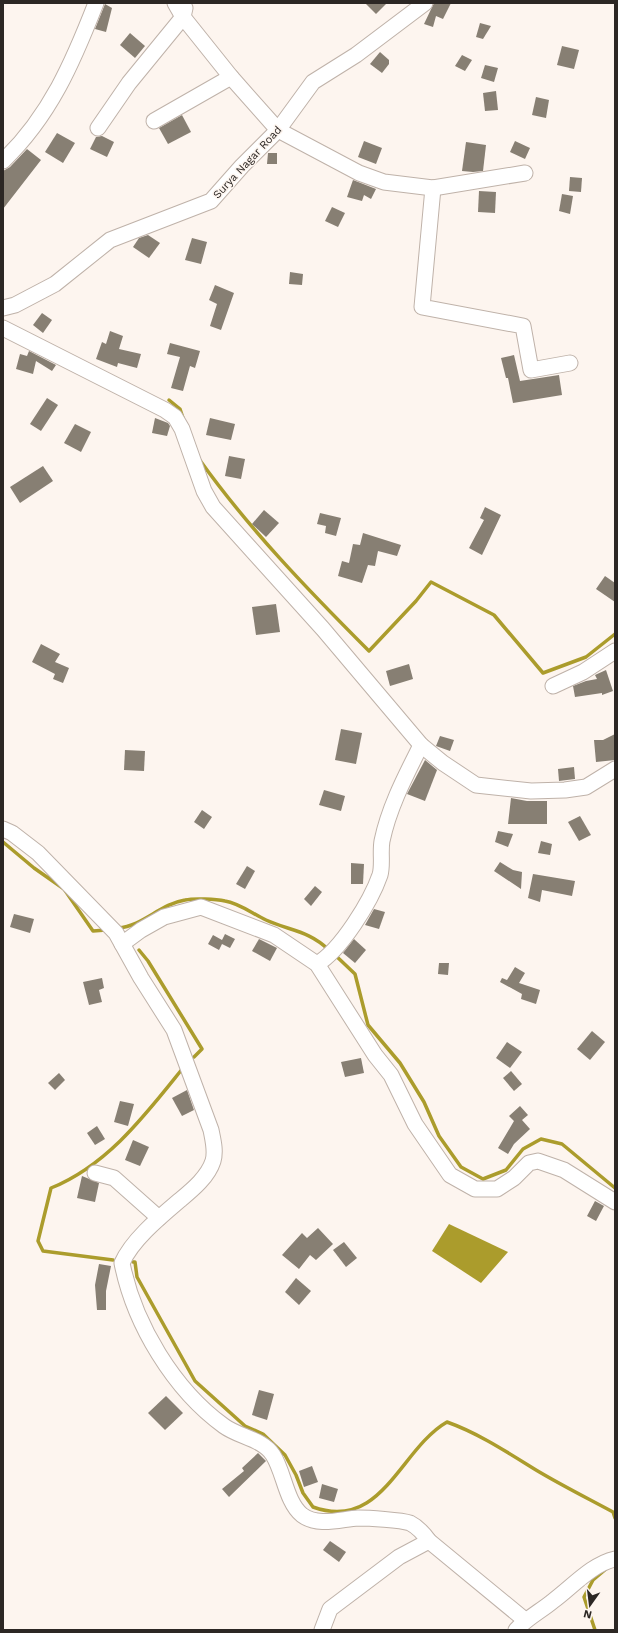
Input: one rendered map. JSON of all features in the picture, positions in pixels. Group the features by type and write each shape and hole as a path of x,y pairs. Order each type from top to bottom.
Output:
{"street":[{"path":"3,161 43,116 74,59 96,3"},
{"path":"175,3 183,18 231,77 278,130 359,173 384,182 433,188 525,173"},
{"path":"98,128 129,83 183,18 187,3"},
{"name":"Surya Nagar Road","path":"3,308 16,305 55,284 110,240 211,200 278,130 312,82 356,55 426,3"},
{"path":"154,121 231,77"},
{"path":"433,188 422,307 523,326 531,370 570,363"},
{"path":"3,328 165,410 175,417 182,429 204,491 213,507 323,630 421,745 443,763 476,785 531,791 586,787 615,769"},
{"path":"553,686 583,672 615,651"},
{"path":"322,961 349,933 380,874 382,842 398,792 421,745"},
{"path":"3,829 12,833 38,853 102,918 119,939 141,978 174,1030 211,1130 214,1146 213,1161 206,1175 194,1188 159,1218 126,1253 122,1263 139,1318 151,1342 190,1396 225,1427 261,1444 273,1455 291,1499 302,1515 321,1522 359,1518 409,1523 419,1529 429,1541 521,1625 607,1561 615,1559"},
{"path":"119,939 141,930 164,917 201,907 274,935 322,961 375,1055 391,1075 414,1124 450,1175 475,1189 497,1189 514,1178 529,1163 538,1161 564,1170 615,1202"},
{"path":"96,1174 105,1174 114,1178 159,1218"},
{"path":"322,1630 330,1609 399,1558 429,1541"}],"shaded area":[{"path":"449,1224 508,1252 481,1283 432,1251"}],"building":[{"path":"365,3 387,3 376,14"},
{"path":"434,3 451,3 443,19 436,16 433,27 424,24"},
{"path":"105,4 112,8 106,32 95,29"},
{"path":"480,23 491,26 483,39 476,37"},
{"path":"130,33 145,46 135,58 120,45"},
{"path":"562,46 579,50 574,69 557,65"},
{"path":"380,52 389,60 389,64 382,73 370,64"},
{"path":"462,55 472,60 465,71 455,66"},
{"path":"485,65 498,68 494,82 481,78"},
{"path":"496,91 498,110 485,111 483,93"},
{"path":"536,97 549,100 546,118 532,115"},
{"path":"182,115 191,132 168,144 159,128"},
{"path":"57,133 75,143 63,163 45,152"},
{"path":"102,136 114,142 107,157 90,149 96,137"},
{"path":"364,141 382,148 376,164 358,157"},
{"path":"515,141 530,148 525,159 510,152"},
{"path":"466,142 486,145 483,171 462,171"},
{"path":"27,149 41,160 3,209 3,171 10,167"},
{"path":"268,153 277,153 277,164 267,164"},
{"path":"570,177 582,178 581,192 569,191"},
{"path":"353,180 376,189 371,199 364,195 362,201 347,197"},
{"path":"479,191 496,192 495,213 478,212"},
{"path":"562,194 573,196 570,214 559,211"},
{"path":"332,207 345,213 338,227 325,221"},
{"path":"148,235 160,243 149,258 133,247 139,238"},
{"path":"192,238 207,242 201,264 185,260"},
{"path":"290,272 303,274 302,285 289,284"},
{"path":"215,285 234,293 221,330 210,326 217,304 209,300"},
{"path":"42,313 52,320 43,333 33,325"},
{"path":"110,331 123,336 119,349 141,354 137,368 118,363 117,367 96,359 102,342 106,344"},
{"path":"170,343 200,351 195,368 190,366 183,391 171,388 180,357 167,354"},
{"path":"29,351 56,365 52,371 36,361 33,374 16,369 20,354 27,356"},
{"path":"514,355 520,381 559,375 562,395 513,403 508,378 506,378 501,358"},
{"path":"47,398 58,405 41,431 30,424"},
{"path":"155,418 168,423 170,426 167,436 152,433"},
{"path":"210,418 235,424 231,440 206,435"},
{"path":"75,424 91,432 81,452 64,443"},
{"path":"229,456 245,459 241,479 225,476"},
{"path":"43,466 53,481 20,503 10,487"},
{"path":"485,507 501,515 482,555 469,548 484,520 480,518"},
{"path":"264,510 279,523 266,537 252,524"},
{"path":"320,513 341,518 336,536 325,533 326,526 317,524"},
{"path":"363,533 401,545 397,556 378,551 375,566 368,565 362,583 338,576 342,561 349,563 353,544 360,545"},
{"path":"605,576 615,583 615,602 596,589"},
{"path":"276,604 280,632 256,635 252,607"},
{"path":"41,644 60,654 55,662 69,668 63,683 53,679 55,674 32,662"},
{"path":"409,664 413,679 390,686 386,671"},
{"path":"606,670 613,691 602,695 602,693 575,697 573,686 597,679 595,675"},
{"path":"341,729 362,733 356,764 335,760"},
{"path":"615,734 615,760 596,762 594,740 603,740"},
{"path":"440,736 454,740 450,751 436,746"},
{"path":"125,750 145,751 144,771 124,770"},
{"path":"425,760 437,770 425,801 407,794"},
{"path":"574,767 575,779 559,781 558,769"},
{"path":"324,790 345,796 341,811 319,805"},
{"path":"511,798 527,801 547,801 547,824 508,824"},
{"path":"202,810 212,817 204,829 194,822"},
{"path":"580,816 591,835 579,841 568,822"},
{"path":"498,831 513,834 508,847 495,842"},
{"path":"541,841 552,844 550,855 538,853"},
{"path":"500,862 513,870 522,872 521,889 494,871"},
{"path":"351,863 364,864 363,884 351,884"},
{"path":"247,866 255,871 245,889 236,884"},
{"path":"533,874 575,881 572,896 542,890 540,902 528,898"},
{"path":"315,886 322,892 311,906 304,899"},
{"path":"374,909 385,912 379,929 365,925"},
{"path":"14,914 34,919 30,933 10,927"},
{"path":"225,934 235,939 230,948 222,944 219,950 208,944 213,935 222,940"},
{"path":"259,939 277,948 270,961 252,951"},
{"path":"354,939 366,950 355,963 343,953"},
{"path":"439,963 449,963 448,975 438,974"},
{"path":"515,967 525,973 519,983 540,990 536,1004 521,999 522,994 500,982 502,978 507,980"},
{"path":"102,978 104,988 99,990 102,1002 89,1005 83,982"},
{"path":"592,1031 605,1042 590,1060 577,1049"},
{"path":"507,1042 522,1052 510,1068 496,1058"},
{"path":"361,1058 364,1073 345,1077 341,1062"},
{"path":"511,1071 522,1084 514,1091 503,1078"},
{"path":"59,1073 65,1080 55,1090 48,1083"},
{"path":"187,1090 194,1110 182,1116 172,1098"},
{"path":"120,1101 134,1104 128,1126 114,1122"},
{"path":"520,1106 528,1115 522,1120 530,1129 514,1144 508,1154 498,1148 514,1121 509,1116"},
{"path":"97,1126 105,1139 95,1145 87,1133"},
{"path":"133,1140 149,1147 140,1166 125,1160"},
{"path":"82,1176 99,1183 95,1202 77,1198"},
{"path":"595,1201 604,1206 596,1221 587,1216"},
{"path":"318,1228 333,1244 316,1260 310,1255 299,1269 282,1255 302,1233 307,1238"},
{"path":"344,1242 357,1258 346,1267 333,1250"},
{"path":"99,1264 111,1266 106,1291 106,1310 97,1310 95,1285"},
{"path":"296,1278 311,1291 299,1305 285,1292"},
{"path":"259,1390 274,1394 267,1420 252,1415"},
{"path":"166,1396 183,1413 165,1430 148,1413"},
{"path":"258,1453 266,1461 229,1497 222,1489 244,1471 242,1468"},
{"path":"312,1466 318,1482 304,1487 299,1471"},
{"path":"322,1484 338,1489 334,1502 319,1498"},
{"path":"330,1541 346,1552 339,1562 323,1550"}],"waterway":[{"path":"169,400 180,409 183,418"},
{"path":"199,459 238,510 280,558 369,651 416,601 431,582 494,615 543,673 586,657 615,634"},
{"path":"3,842 34,868 64,889 93,931 106,930"},
{"path":"118,928 136,923 176,902 194,899 216,900 230,902 275,924 314,938 329,950"},
{"path":"139,950 148,961 202,1049 194,1057"},
{"path":"334,954 355,974 368,1025 400,1063 424,1102 439,1136 461,1167 483,1179 506,1170 523,1149 541,1139 562,1144 615,1188"},
{"path":"113,1260 43,1251 38,1241 51,1188 72,1178 108,1152 140,1120 183,1068"},
{"path":"133,1262 135,1262 137,1277 195,1381 245,1426 263,1434 285,1455 296,1475 303,1493 313,1507 337,1512 356,1508 373,1498 388,1484 431,1434 447,1422 481,1437 555,1481 613,1512 615,1518"},
{"path":"595,1630 584,1597 593,1580 606,1569"}]}
